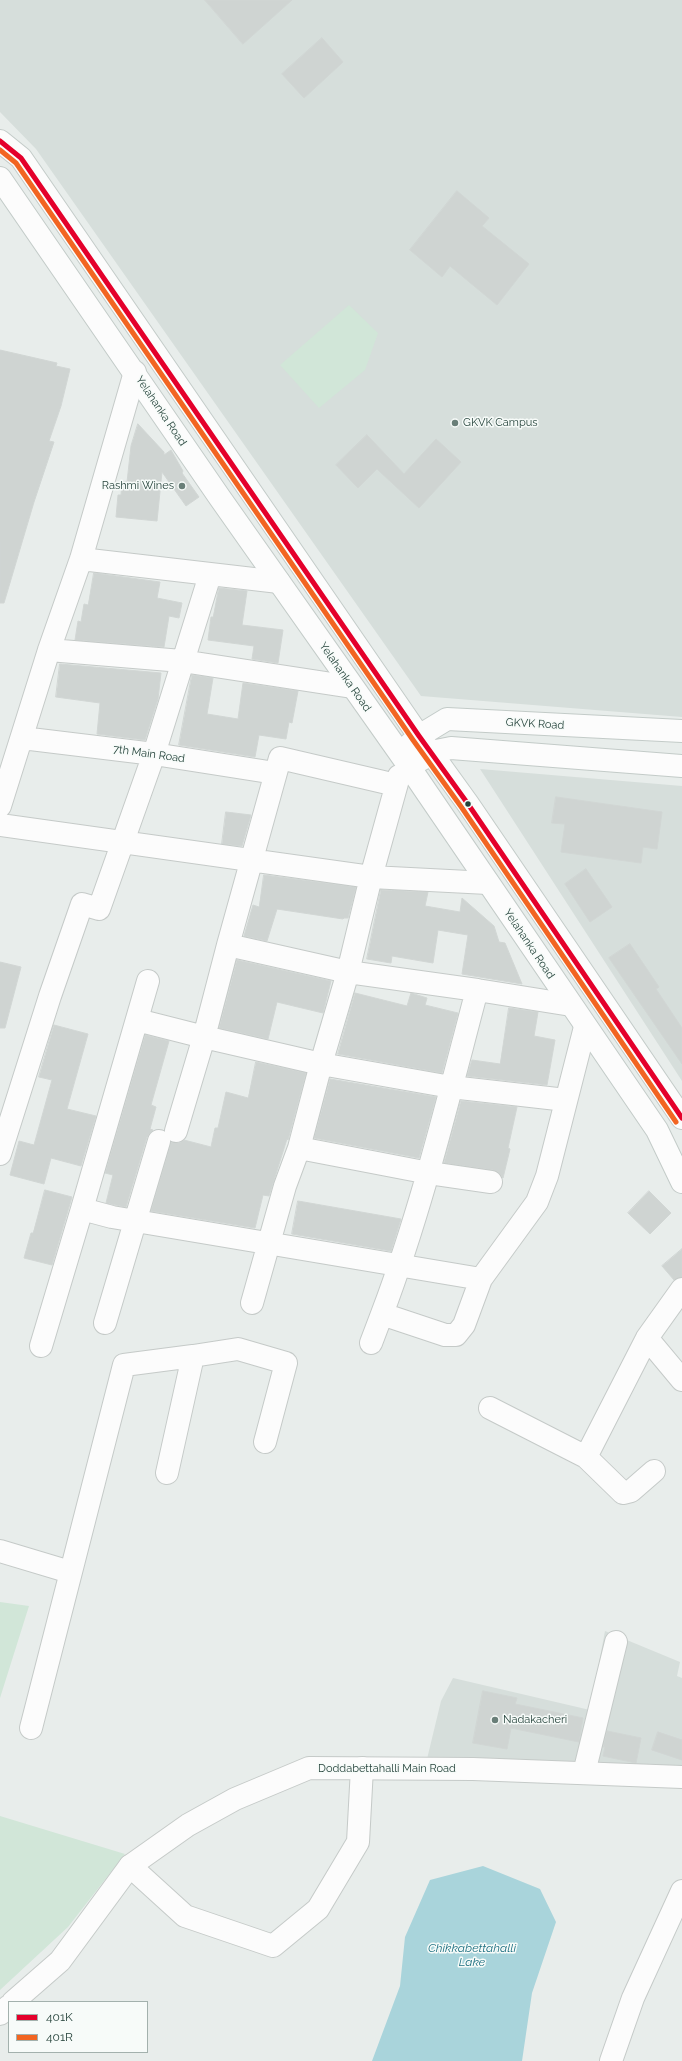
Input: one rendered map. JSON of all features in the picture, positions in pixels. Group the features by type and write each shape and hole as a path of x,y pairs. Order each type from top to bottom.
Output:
{"street":[{"path":"0,141 21,158 425,744 468,804 682,1118"},
{"name":"Yelahanka Road","path":"0,178 352,687 401,771 488,883 571,1004 585,1027 657,1130 682,1182"},
{"path":"0,806 49,650 81,558 135,372"},
{"path":"81,558 210,575 279,582"},
{"path":"0,1154 50,996 82,904 99,909 124,842 154,754 210,575"},
{"path":"49,650 182,661 352,687"},
{"name":"GKVK Road","path":"401,771 447,720 682,731"},
{"name":"7th Main Road","path":"22,738 154,754 275,773"},
{"path":"425,744 452,748 682,766"},
{"path":"105,1323 134,1220 168,1136 204,1037 280,758 401,771 371,877 348,972 320,1064 299,1148 284,1186 252,1303"},
{"path":"0,825 371,877 488,883"},
{"path":"228,945 348,972 571,1004"},
{"path":"41,1346 148,981"},
{"path":"371,1343 400,1266 429,1173 477,990"},
{"path":"137,1020 320,1064 451,1087 566,1100"},
{"path":"382,1314 445,1335 456,1335 464,1325 481,1279 537,1202 546,1176 585,1027"},
{"path":"299,1148 429,1173 491,1182"},
{"path":"82,1210 112,1217 267,1244 481,1279"},
{"path":"586,1457 647,1338 682,1289"},
{"path":"647,1338 682,1380"},
{"path":"30,1728 124,1365 238,1349 286,1363 265,1442"},
{"path":"167,1473 193,1356"},
{"path":"490,1408 586,1457 623,1492 631,1491 654,1471"},
{"path":"0,1551 70,1572"},
{"path":"584,1773 616,1642"},
{"name":"Doddabettahalli Main Road","path":"15,2001 60,1961 130,1866 188,1825 234,1799 309,1768 473,1769 682,1777"},
{"path":"130,1866 185,1916 273,1946 318,1909 358,1842 362,1768"},
{"path":"611,2061 633,1998 682,1891"},
{"path":"0,2014 8,2007"}],"shaded area":[{"name":"GKVK Campus","path":"0,0 682,0 682,717 421,696 36,149 0,112"},
{"path":"480,769 682,786 682,1081"},
{"path":"605,1631 680,1662 677,1676 682,1678 682,1770 427,1759 441,1701 453,1678 590,1710"}],"green space":[{"path":"349,305 378,333 365,370 319,408 280,365"},
{"path":"0,1602 29,1606 0,1698"},
{"path":"0,1816 125,1854 68,1927 0,1990"}],"water":[{"name":"Chikkabettahalli Lake","path":"483,1866 540,1889 556,1922 532,1993 522,2061 372,2061 400,1986 405,1937 430,1880"}],"building":[{"path":"205,0 292,0 243,44"},
{"path":"322,38 343,62 304,98 282,74"},
{"path":"457,191 489,218 482,226 529,264 497,305 450,266 442,277 410,250"},
{"path":"0,350 57,363 56,366 70,369 61,406 49,441 54,442 34,502 4,603 0,603"},
{"path":"138,424 164,452 164,455 171,450 183,471 182,473 199,497 186,506 162,472 157,521 116,517 118,495 121,495 122,481 127,482 131,446"},
{"path":"367,435 404,474 436,439 461,462 419,508 377,469 358,488 336,465"},
{"path":"94,573 160,582 157,598 182,603 179,618 169,616 164,647 75,640 78,621 81,622 84,604 88,605"},
{"path":"219,588 247,591 242,625 283,630 278,663 252,659 254,646 208,640 211,617 213,617"},
{"path":"60,664 161,673 158,699 145,740 97,734 100,703 56,697"},
{"path":"192,675 213,678 207,714 238,719 243,683 298,691 292,723 289,722 286,739 259,735 255,757 179,745"},
{"path":"556,797 662,812 657,849 643,847 641,863 561,852 565,824 552,823"},
{"path":"226,812 251,815 242,846 222,844"},
{"path":"586,869 612,907 590,922 565,884"},
{"path":"264,875 356,887 348,918 343,919 277,909 267,941 244,936 253,905 259,907"},
{"path":"381,890 428,892 425,906 460,912 462,898 494,926 499,942 505,943 522,984 462,974 468,935 438,930 433,963 392,956 391,963 367,959"},
{"path":"630,944 659,987 656,989 682,1028 682,1064 609,958"},
{"path":"237,960 331,981 323,1013 277,1002 268,1039 219,1028"},
{"path":"0,962 21,967 5,1028 0,1028"},
{"path":"355,993 407,1006 411,993 427,998 425,1005 458,1013 442,1073 338,1054"},
{"path":"509,1008 538,1012 534,1036 555,1040 547,1085 467,1076 472,1060 500,1064"},
{"path":"54,1025 88,1034 67,1109 96,1116 81,1166 51,1158 44,1184 10,1175 19,1141 34,1145 52,1080 39,1077"},
{"path":"145,1035 169,1041 151,1105 156,1107 150,1129 153,1130 147,1137 126,1207 106,1203 113,1175 105,1173"},
{"path":"256,1062 306,1073 288,1140 287,1139 269,1196 263,1195 255,1228 151,1211 171,1142 179,1143 184,1140 211,1147 215,1128 218,1128 226,1092 248,1098"},
{"path":"330,1079 436,1097 419,1158 314,1138"},
{"path":"461,1101 517,1107 508,1148 510,1149 503,1178 498,1172 493,1170 444,1163"},
{"path":"45,1190 72,1197 52,1265 24,1258 31,1233 33,1233"},
{"path":"649,1191 671,1213 650,1234 628,1213"},
{"path":"298,1201 401,1219 391,1251 292,1234"},
{"path":"682,1249 682,1277 674,1280 662,1266"},
{"path":"483,1691 517,1698 515,1704 583,1718 579,1742 511,1728 507,1749 473,1743"},
{"path":"607,1731 641,1738 636,1763 603,1756 605,1747 603,1747"},
{"path":"658,1732 682,1740 682,1760 652,1750"}],"transit line":[{"name":"401K","path":"0,141 21,158 419,736 468,804 682,1118"},
{"name":"401R","path":"0,150 16,163 413,740 462,808 676,1122"}],"place":[{"name":"GKVK Campus","path":"455,423"},
{"name":"Rashmi Wines","path":"182,486"},
{"name":"Nadakacheri","path":"495,1720"}]}
